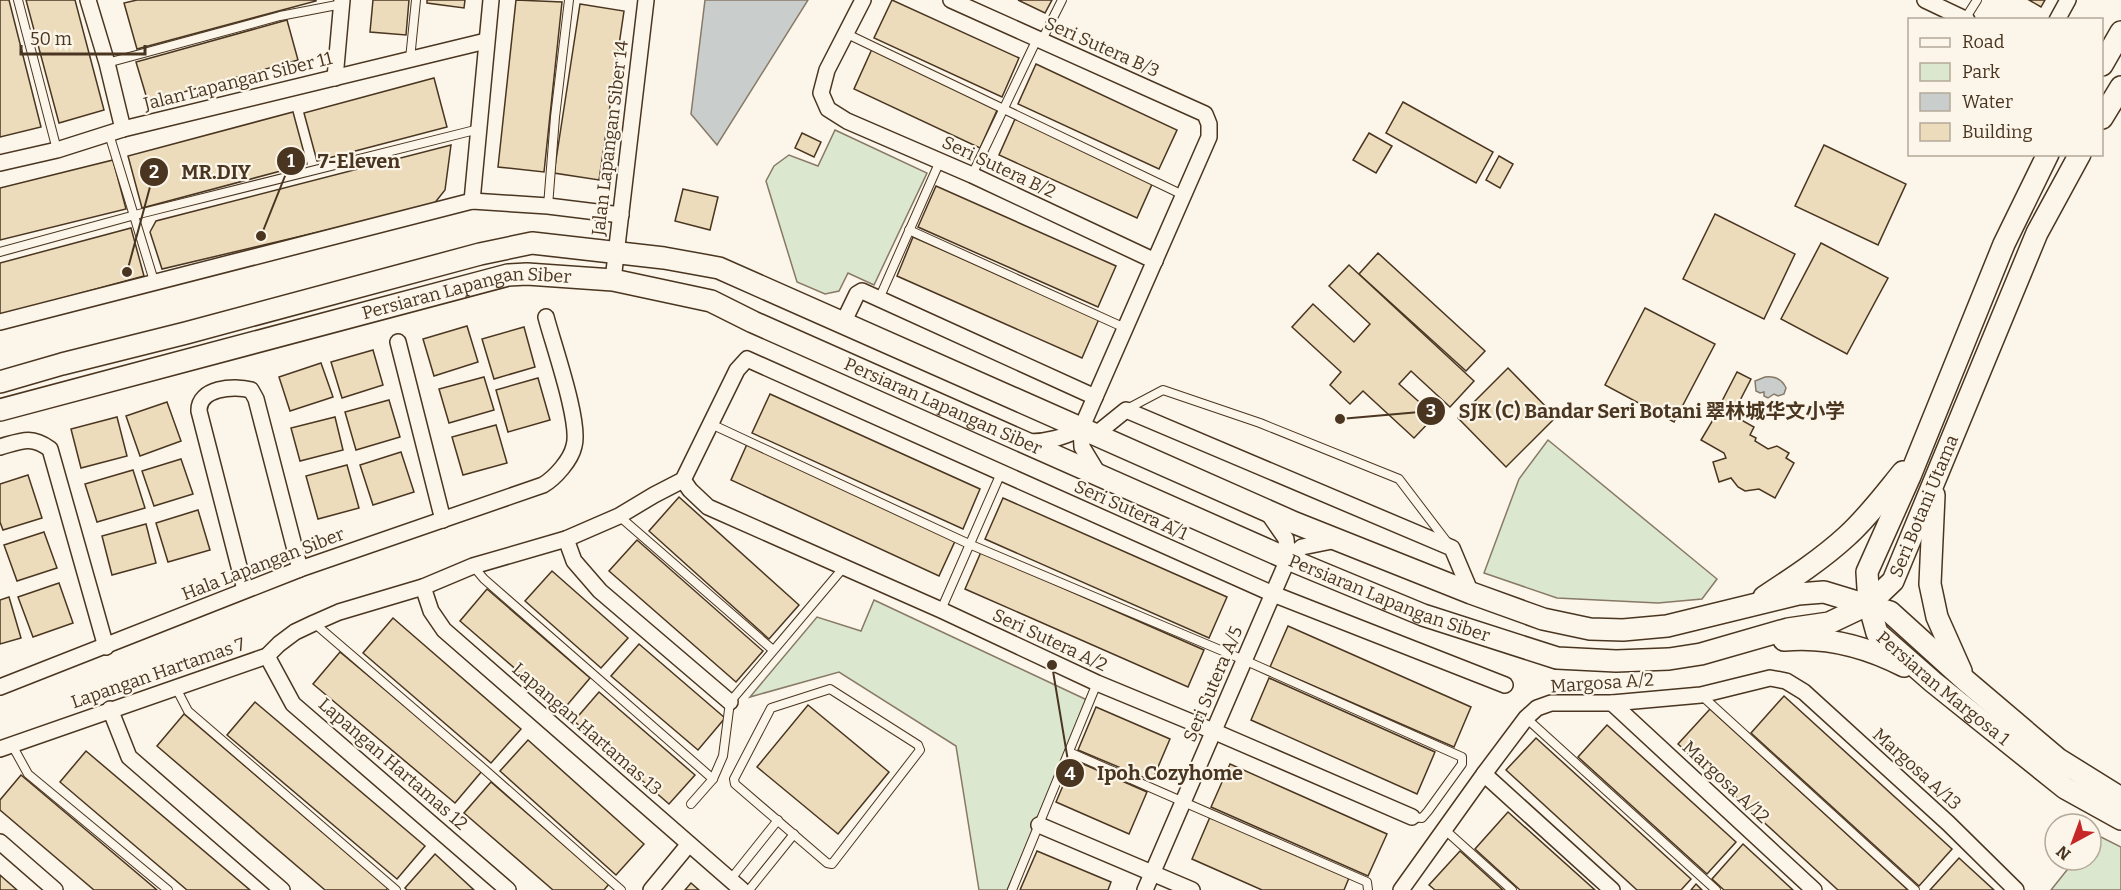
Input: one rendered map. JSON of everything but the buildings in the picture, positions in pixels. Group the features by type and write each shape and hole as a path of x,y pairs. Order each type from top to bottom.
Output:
{"main road":[{"path":"2103,63 2121,32"},
{"path":"2103,116 2121,87"},
{"name":"Seri Botani Utama","path":"1869,604 1867,572 1921,448 2004,244 2047,156"},
{"name":"Seri Botani Utama","path":"1869,604 1893,581 2037,233 2078,156"},
{"name":"Persiaran Lapangan Siber","path":"0,382 490,252 532,243 616,252 718,268 1266,510 1471,593 1543,619 1590,630 1623,630 1667,626 1798,594 1824,592 1869,604"},
{"name":"Persiaran Lapangan Siber","path":"0,410 508,275 527,274 613,280 711,301 753,322 1288,559 1423,615 1557,658 1616,661 1669,659 1701,654 1788,629 1830,623 1869,604"},
{"path":"1754,604 1811,565 1848,535 1876,506 1921,448"},
{"path":"1934,482 1930,584 1937,617 1965,680"},
{"name":"Persiaran Margosa 1","path":"1869,604 1890,612 2058,759 2121,798"},
{"name":"Persiaran Margosa 1","path":"1869,604 1877,633 1933,682 2065,788 2121,819"},
{"path":"1732,645 1794,639 1838,642 1879,654 1933,682"}],"street":[{"path":"88,0 107,63 116,132"},
{"path":"472,201 491,0"},
{"name":"Jalan Lapangan Siber 14","path":"613,280 646,0"},
{"path":"845,33 863,0"},
{"name":"Seri Sutera B/3","path":"951,0 1204,114 1209,124 1209,137 1183,195"},
{"path":"1925,0 1964,18"},
{"path":"2058,18 2068,0"},
{"path":"335,78 342,2"},
{"path":"2103,45 2121,27"},
{"name":"Seri Sutera B/2","path":"845,33 827,70 821,93 828,109 847,121 972,175 1155,261"},
{"name":"Jalan Lapangan Siber 11","path":"0,163 57,150 116,132 486,41"},
{"path":"1099,475 1082,447 1088,432 1095,397 1183,195"},
{"path":"0,322 472,201 548,206 621,215"},
{"path":"843,323 857,294 862,291 1095,397"},
{"name":"Hala Lapangan Siber","path":"0,687 300,569 543,486 556,477 574,446 574,419 546,316"},
{"path":"398,342 442,520"},
{"name":"Seri Sutera A/1","path":"711,424 737,370 747,359 1273,594 1505,685"},
{"path":"245,590 199,411 199,404 209,393 241,387 250,390 256,399 300,569"},
{"path":"1025,442 1045,442 1088,432 1126,410 1452,548 1471,593"},
{"path":"683,480 711,424"},
{"path":"0,447 23,440 39,441 50,449 105,647"},
{"name":"Lapangan Hartamas 7","path":"6,747 267,656 295,632 339,612 423,587 473,566 566,539 619,516 683,480"},
{"name":"Seri Sutera A/2","path":"683,480 708,507 941,610 1096,683 1412,817"},
{"path":"1266,510 1286,539 1288,559"},
{"path":"566,539 574,561 600,591 730,702"},
{"path":"1288,559 1302,547 1337,540"},
{"name":"Seri Sutera A/5","path":"1145,890 1288,559"},
{"name":"Lapangan Hartamas 13","path":"423,587 431,611 444,630 736,885"},
{"name":"Lapangan Hartamas 12","path":"267,656 293,704 508,890"},
{"name":"Margosa A/2","path":"1406,888 1444,829 1484,774 1526,718 1537,708 1551,704 1611,703 1701,695 1770,678 1786,681"},
{"name":"Margosa A/13","path":"1786,681 1804,693 1948,823 2016,890"},
{"name":"Margosa A/12","path":"1611,703 1814,890"},
{"path":"110,710 129,757 282,890"},
{"path":"1484,774 1612,890"},
{"path":"1039,825 1192,890"},
{"path":"0,842 55,890"},
{"path":"651,890 689,844"}],"lane":[{"path":"18,0 57,150"},
{"path":"410,59 417,0"},
{"path":"548,206 555,117 569,0"},
{"path":"972,175 1003,109 1062,0"},
{"path":"1967,18 1977,0"},
{"path":"107,63 280,16 342,2"},
{"path":"845,33 1183,195"},
{"path":"0,252 135,215 479,129"},
{"path":"116,132 135,215 154,281"},
{"path":"879,299 940,161"},
{"path":"909,230 1017,277 1125,328"},
{"path":"1126,410 1163,390 1260,423 1390,475 1399,479 1452,548"},
{"path":"711,424 969,544 1244,660 1462,757 1462,764 1428,811 1422,818 1412,817"},
{"path":"941,610 1000,473"},
{"path":"619,516 773,650"},
{"path":"473,566 484,579 713,779"},
{"path":"691,804 713,779 723,756 730,702 844,567"},
{"path":"314,623 621,890"},
{"path":"1012,890 1096,683"},
{"path":"176,688 188,711 396,890"},
{"path":"830,689 918,744 920,750 832,864 827,863 778,820 735,784 734,779 771,708 830,689"},
{"path":"1701,695 1915,890"},
{"path":"1526,718 1716,890"},
{"path":"6,747 28,774 168,890"},
{"path":"1069,752 1367,882 1368,890"},
{"path":"736,885 778,820"},
{"path":"1444,829 1512,890"},
{"path":"749,890 794,834"}],"green space":[{"path":"835,130 927,173 874,285 848,273 839,291 825,294 797,282 766,181 774,166 789,155 818,166"},
{"path":"1548,440 1717,579 1702,599 1658,603 1557,598 1484,573 1519,479"},
{"path":"874,600 1087,700 1069,752 1007,890 979,890 956,746 839,672 750,697 817,617 861,631"},
{"path":"2103,838 2121,847 2121,890 2051,890 2065,872 2103,872"}],"water":[{"path":"705,0 808,0 717,145 691,114"},
{"path":"1765,377 1780,380 1786,388 1784,394 1778,396 1774,394 1768,398 1764,396 1764,392 1756,391 1755,381"}],"place":[{"name":"7-Eleven","path":"261,236"},
{"name":"MR.DIY","path":"127,272"},
{"name":"SJK (C) Bandar Seri Botani 翠林城华文小学","path":"1340,419"},
{"name":"Ipoh Cozyhome","path":"1052,665"}]}
